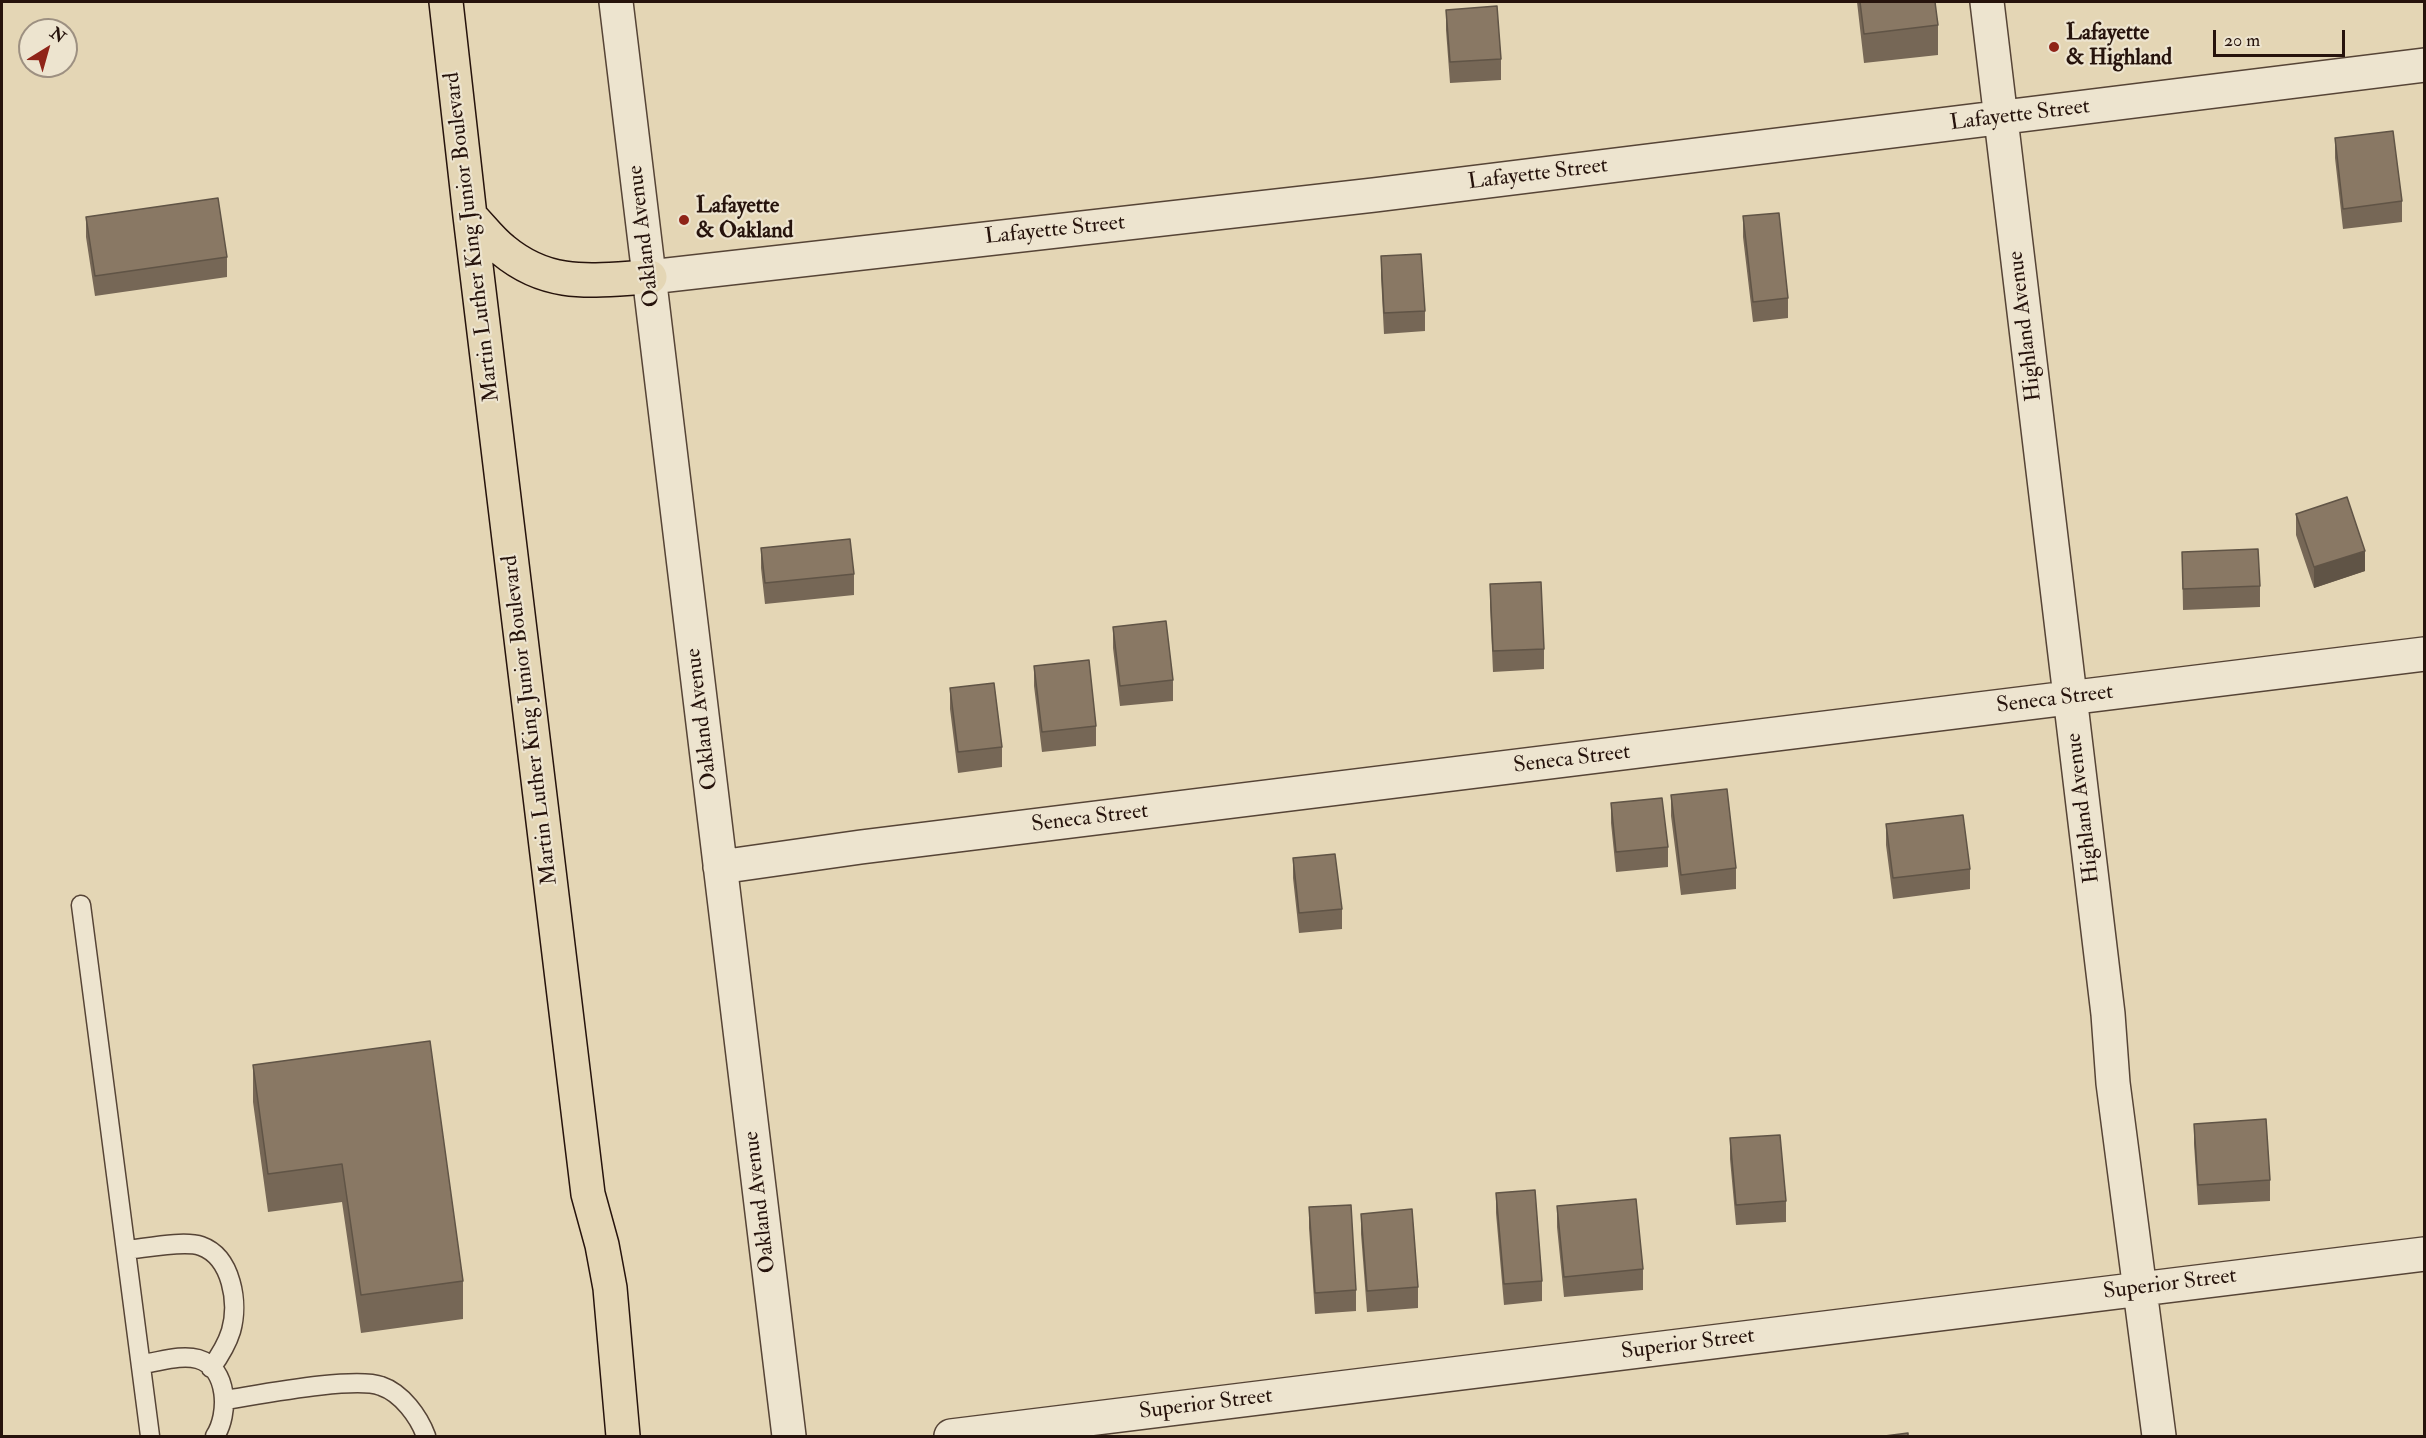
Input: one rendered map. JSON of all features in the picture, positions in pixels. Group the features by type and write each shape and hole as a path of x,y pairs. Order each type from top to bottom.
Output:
{"main road":[{"name":"Martin Luther King Junior Boulevard","path":"446,2 588,1194 602,1245 610,1288 623,1437"},
{"path":"470,216 503,250 539,273 573,281 650,277"}],"street":[{"name":"Oakland Avenue","path":"616,2 789,1437"},
{"name":"Highland Avenue","path":"1987,2 2109,1014 2113,1083 2159,1437"},
{"name":"Lafayette Street","path":"650,277 1386,193 2424,65"},
{"name":"Seneca Street","path":"720,867 861,847 2424,654"},
{"name":"Superior Street","path":"951,1437 2424,1254"}],"lane":[{"path":"81,905 150,1437"},
{"path":"127,1250 200,1245 211,1251 221,1261 228,1274 233,1294 234,1314 231,1331 211,1368"},
{"path":"142,1365 185,1358 196,1359 211,1368 220,1384 225,1400 223,1419 215,1437"},
{"path":"225,1400 323,1386 368,1383 379,1385 389,1389 401,1399 417,1417 426,1437"}],"building":[{"path":"1860,2 1935,2 1938,25 1864,34"},
{"path":"1497,6 1501,59 1450,62 1446,10"},
{"path":"2393,131 2402,201 2343,209 2335,138"},
{"path":"218,198 227,257 95,276 86,217"},
{"path":"1779,213 1788,298 1753,302 1743,216"},
{"path":"1421,254 1425,311 1384,313 1381,256"},
{"path":"2347,497 2365,551 2314,567 2296,514"},
{"path":"850,539 854,574 765,583 761,548"},
{"path":"2258,549 2260,586 2183,589 2182,552"},
{"path":"1541,582 1544,649 1493,651 1490,584"},
{"path":"1166,621 1173,680 1120,686 1113,627"},
{"path":"1089,660 1096,726 1042,732 1034,666"},
{"path":"994,683 1002,747 958,752 950,688"},
{"path":"1727,789 1736,868 1681,875 1671,795"},
{"path":"1662,798 1668,847 1616,852 1611,803"},
{"path":"1963,815 1970,869 1893,878 1886,824"},
{"path":"1335,854 1342,909 1299,913 1293,858"},
{"path":"430,1041 463,1281 361,1295 342,1164 268,1174 253,1065"},
{"path":"2266,1119 2270,1180 2198,1185 2194,1124"},
{"path":"1780,1135 1786,1201 1736,1205 1730,1138"},
{"path":"1535,1190 1542,1281 1504,1284 1496,1193"},
{"path":"1636,1199 1643,1269 1564,1277 1557,1206"},
{"path":"1351,1205 1356,1290 1315,1293 1309,1207"},
{"path":"1412,1209 1418,1287 1367,1291 1361,1214"},
{"path":"1908,1433 1908,1437 1877,1437"}],"place":[{"name":"Lafayette & Highland","path":"2054,47"},
{"name":"Lafayette & Oakland","path":"684,220"}]}
